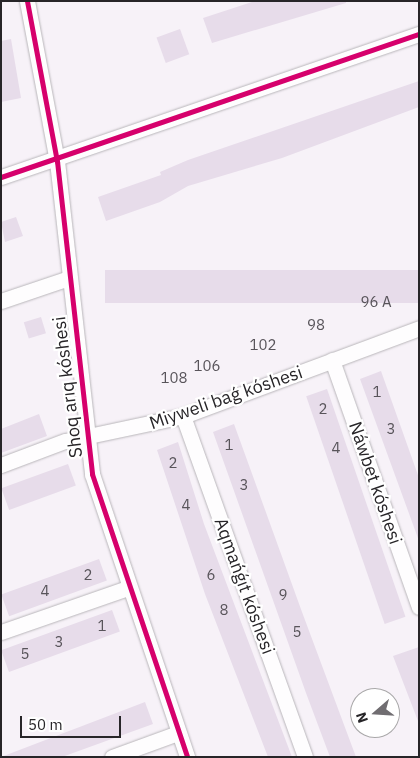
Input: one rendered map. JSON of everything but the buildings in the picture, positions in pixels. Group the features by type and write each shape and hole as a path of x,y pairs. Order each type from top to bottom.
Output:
{"street":[{"name":"Shoq arıq kóshesi","path":"27,1 57,161 69,278 90,435 92,474 127,588 187,757"},
{"path":"1,177 57,161 419,34"},
{"path":"1,302 69,278"},
{"name":"Miyweli baǵ kóshesi","path":"1,465 90,435 183,416 419,328"},
{"name":"Náwbet kóshesi","path":"332,360 419,606"},
{"name":"Aqmańǵıt kóshesi","path":"183,416 305,757"},
{"path":"1,632 127,588"},
{"path":"112,757 178,733"}],"cycle path":[{"path":"27,1 57,161 92,474 187,757"},
{"path":"1,177 419,34"}]}
